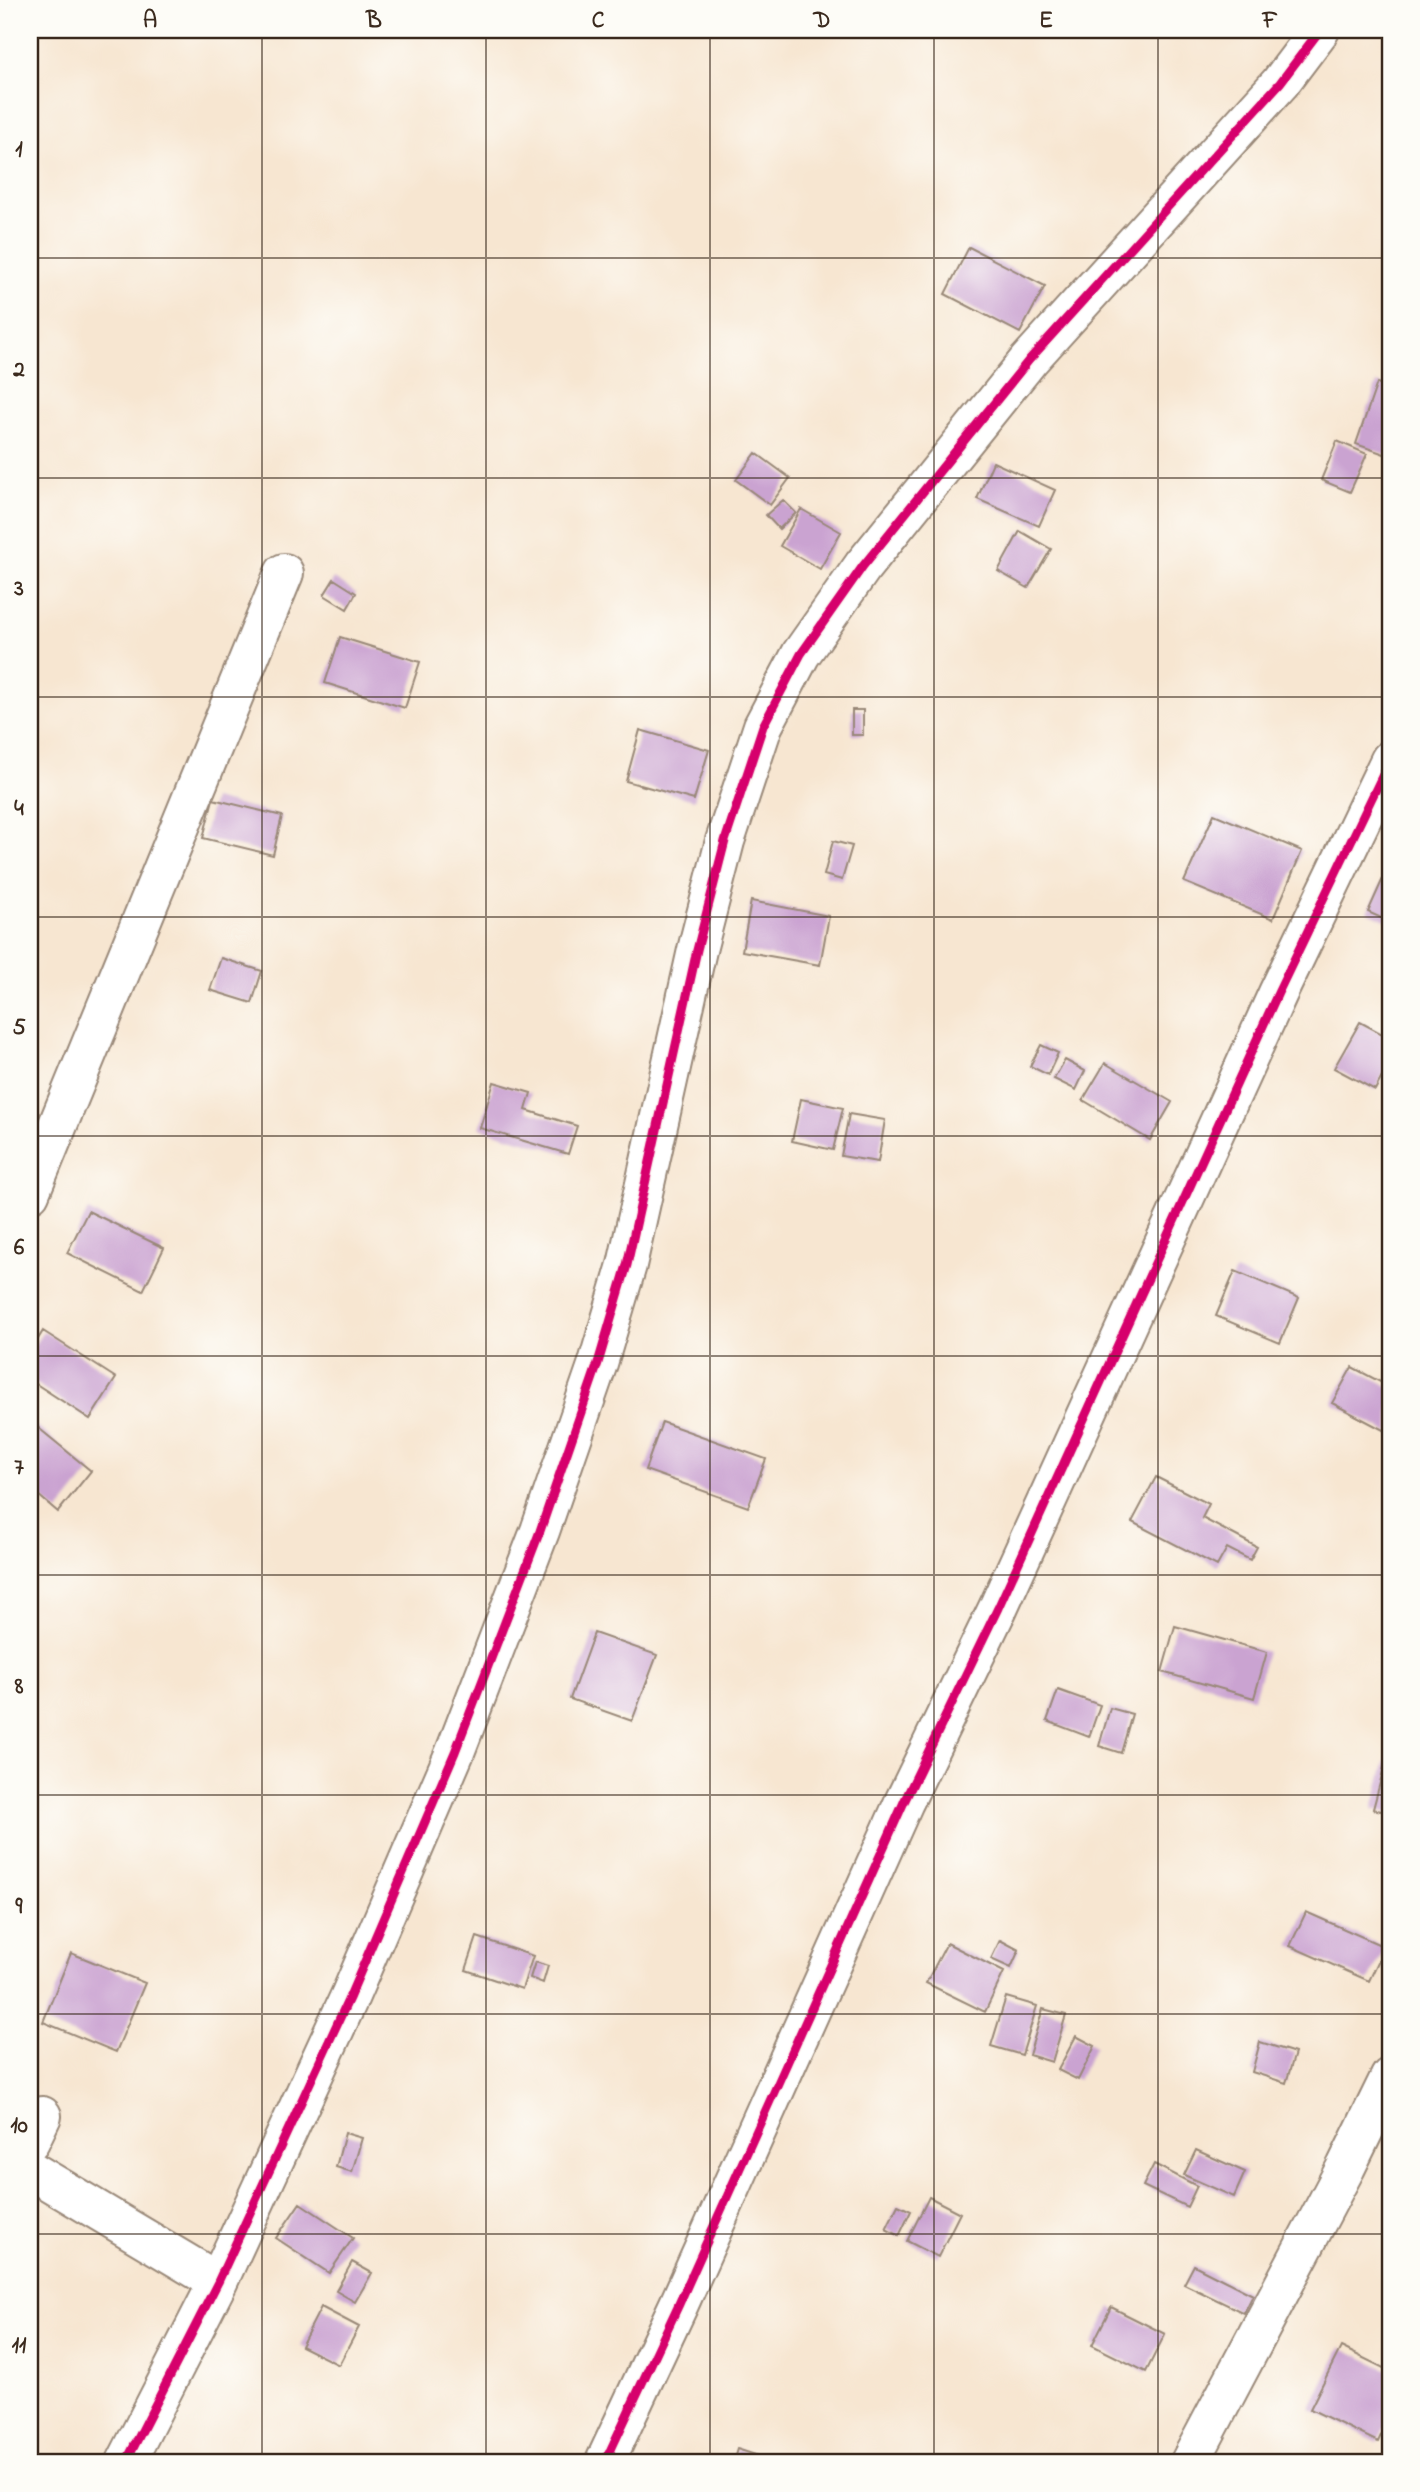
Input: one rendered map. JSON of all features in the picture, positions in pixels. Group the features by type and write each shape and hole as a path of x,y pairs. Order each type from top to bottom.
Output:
{"street":[{"path":"126,2462 218,2283 350,1996 449,1765 544,1518 598,1363 627,1265 697,950 725,841 763,726 801,654 863,566 1029,360 1280,83 1320,30"},
{"path":"30,1193 284,573"},
{"path":"605,2462 904,1802 998,1608 1278,993 1390,760"},
{"path":"1190,2462 1346,2167 1390,2077"},
{"path":"30,2170 218,2283"}],"building":[{"path":"969,247 1045,286 1020,333 945,294"},
{"path":"1377,383 1390,388 1390,456 1356,444"},
{"path":"1337,441 1367,454 1350,492 1321,480"},
{"path":"756,453 790,478 770,505 736,480"},
{"path":"993,462 1055,490 1039,526 977,499"},
{"path":"783,500 796,513 779,529 766,515"},
{"path":"801,509 841,532 820,569 780,546"},
{"path":"1020,531 1051,549 1028,588 998,571"},
{"path":"334,579 356,593 347,609 324,595"},
{"path":"340,637 420,662 405,708 325,683"},
{"path":"852,710 863,710 863,735 852,735"},
{"path":"640,730 709,750 694,800 626,781"},
{"path":"213,799 282,816 273,855 203,838"},
{"path":"1214,814 1302,851 1273,919 1184,882"},
{"path":"833,841 852,846 842,880 824,875"},
{"path":"1390,863 1390,922 1368,912"},
{"path":"751,901 829,916 820,965 742,951"},
{"path":"221,958 262,971 252,1003 210,990"},
{"path":"1360,1022 1390,1038 1390,1062 1375,1090 1334,1068"},
{"path":"1041,1045 1058,1053 1048,1075 1030,1066"},
{"path":"1065,1060 1085,1071 1076,1090 1054,1079"},
{"path":"1105,1063 1172,1102 1150,1140 1083,1100"},
{"path":"1390,1079 1390,1094 1384,1090"},
{"path":"494,1082 531,1093 526,1110 577,1126 568,1154 480,1128"},
{"path":"801,1099 843,1108 833,1150 792,1141"},
{"path":"849,1114 885,1120 878,1162 841,1156"},
{"path":"88,1211 164,1248 143,1291 67,1253"},
{"path":"1235,1271 1299,1298 1280,1343 1216,1316"},
{"path":"43,1331 116,1378 90,1419 30,1380 30,1352"},
{"path":"1352,1367 1390,1387 1389,1433 1332,1403"},
{"path":"30,1421 91,1471 58,1512 30,1488"},
{"path":"662,1422 766,1459 748,1507 645,1470"},
{"path":"1156,1477 1209,1504 1202,1518 1257,1547 1250,1560 1227,1548 1217,1566 1132,1522"},
{"path":"1175,1626 1267,1652 1254,1698 1162,1672"},
{"path":"594,1633 657,1655 632,1721 570,1699"},
{"path":"1058,1690 1100,1705 1089,1737 1047,1721"},
{"path":"1110,1708 1132,1714 1121,1753 1099,1746"},
{"path":"1390,1749 1390,1813 1373,1809"},
{"path":"1306,1912 1385,1947 1369,1981 1290,1946"},
{"path":"477,1937 533,1956 522,1989 466,1970"},
{"path":"1000,1940 1019,1950 1011,1968 991,1959"},
{"path":"947,1943 1004,1972 985,2012 926,1983"},
{"path":"71,1953 145,1983 116,2052 43,2022"},
{"path":"535,1962 548,1966 543,1983 530,1978"},
{"path":"1006,1997 1037,2006 1022,2055 991,2046"},
{"path":"1043,2009 1066,2015 1052,2062 1029,2055"},
{"path":"1076,2036 1095,2046 1078,2080 1058,2070"},
{"path":"1260,2042 1295,2053 1286,2083 1252,2072"},
{"path":"345,2133 362,2138 352,2172 336,2167"},
{"path":"1196,2150 1245,2172 1234,2197 1184,2175"},
{"path":"1154,2164 1197,2186 1187,2207 1143,2186"},
{"path":"929,2197 960,2213 938,2257 907,2241"},
{"path":"300,2203 353,2238 329,2273 276,2238"},
{"path":"898,2205 911,2211 899,2236 886,2229"},
{"path":"352,2262 372,2273 355,2302 336,2291"},
{"path":"1194,2265 1253,2295 1244,2313 1184,2284"},
{"path":"321,2307 359,2327 339,2365 301,2346"},
{"path":"1111,2307 1165,2334 1146,2372 1092,2345"},
{"path":"1341,2347 1390,2371 1390,2415 1378,2442 1310,2409"},
{"path":"737,2449 777,2462 733,2462"}],"cycle path":[{"path":"126,2462 218,2282 350,1996 455,1752 540,1531 598,1363 627,1265 697,950 725,841 763,726 801,654 863,566 1029,360 1280,83 1320,30"},
{"path":"605,2462 679,2304 904,1802 998,1608 1278,993 1390,760"}]}
